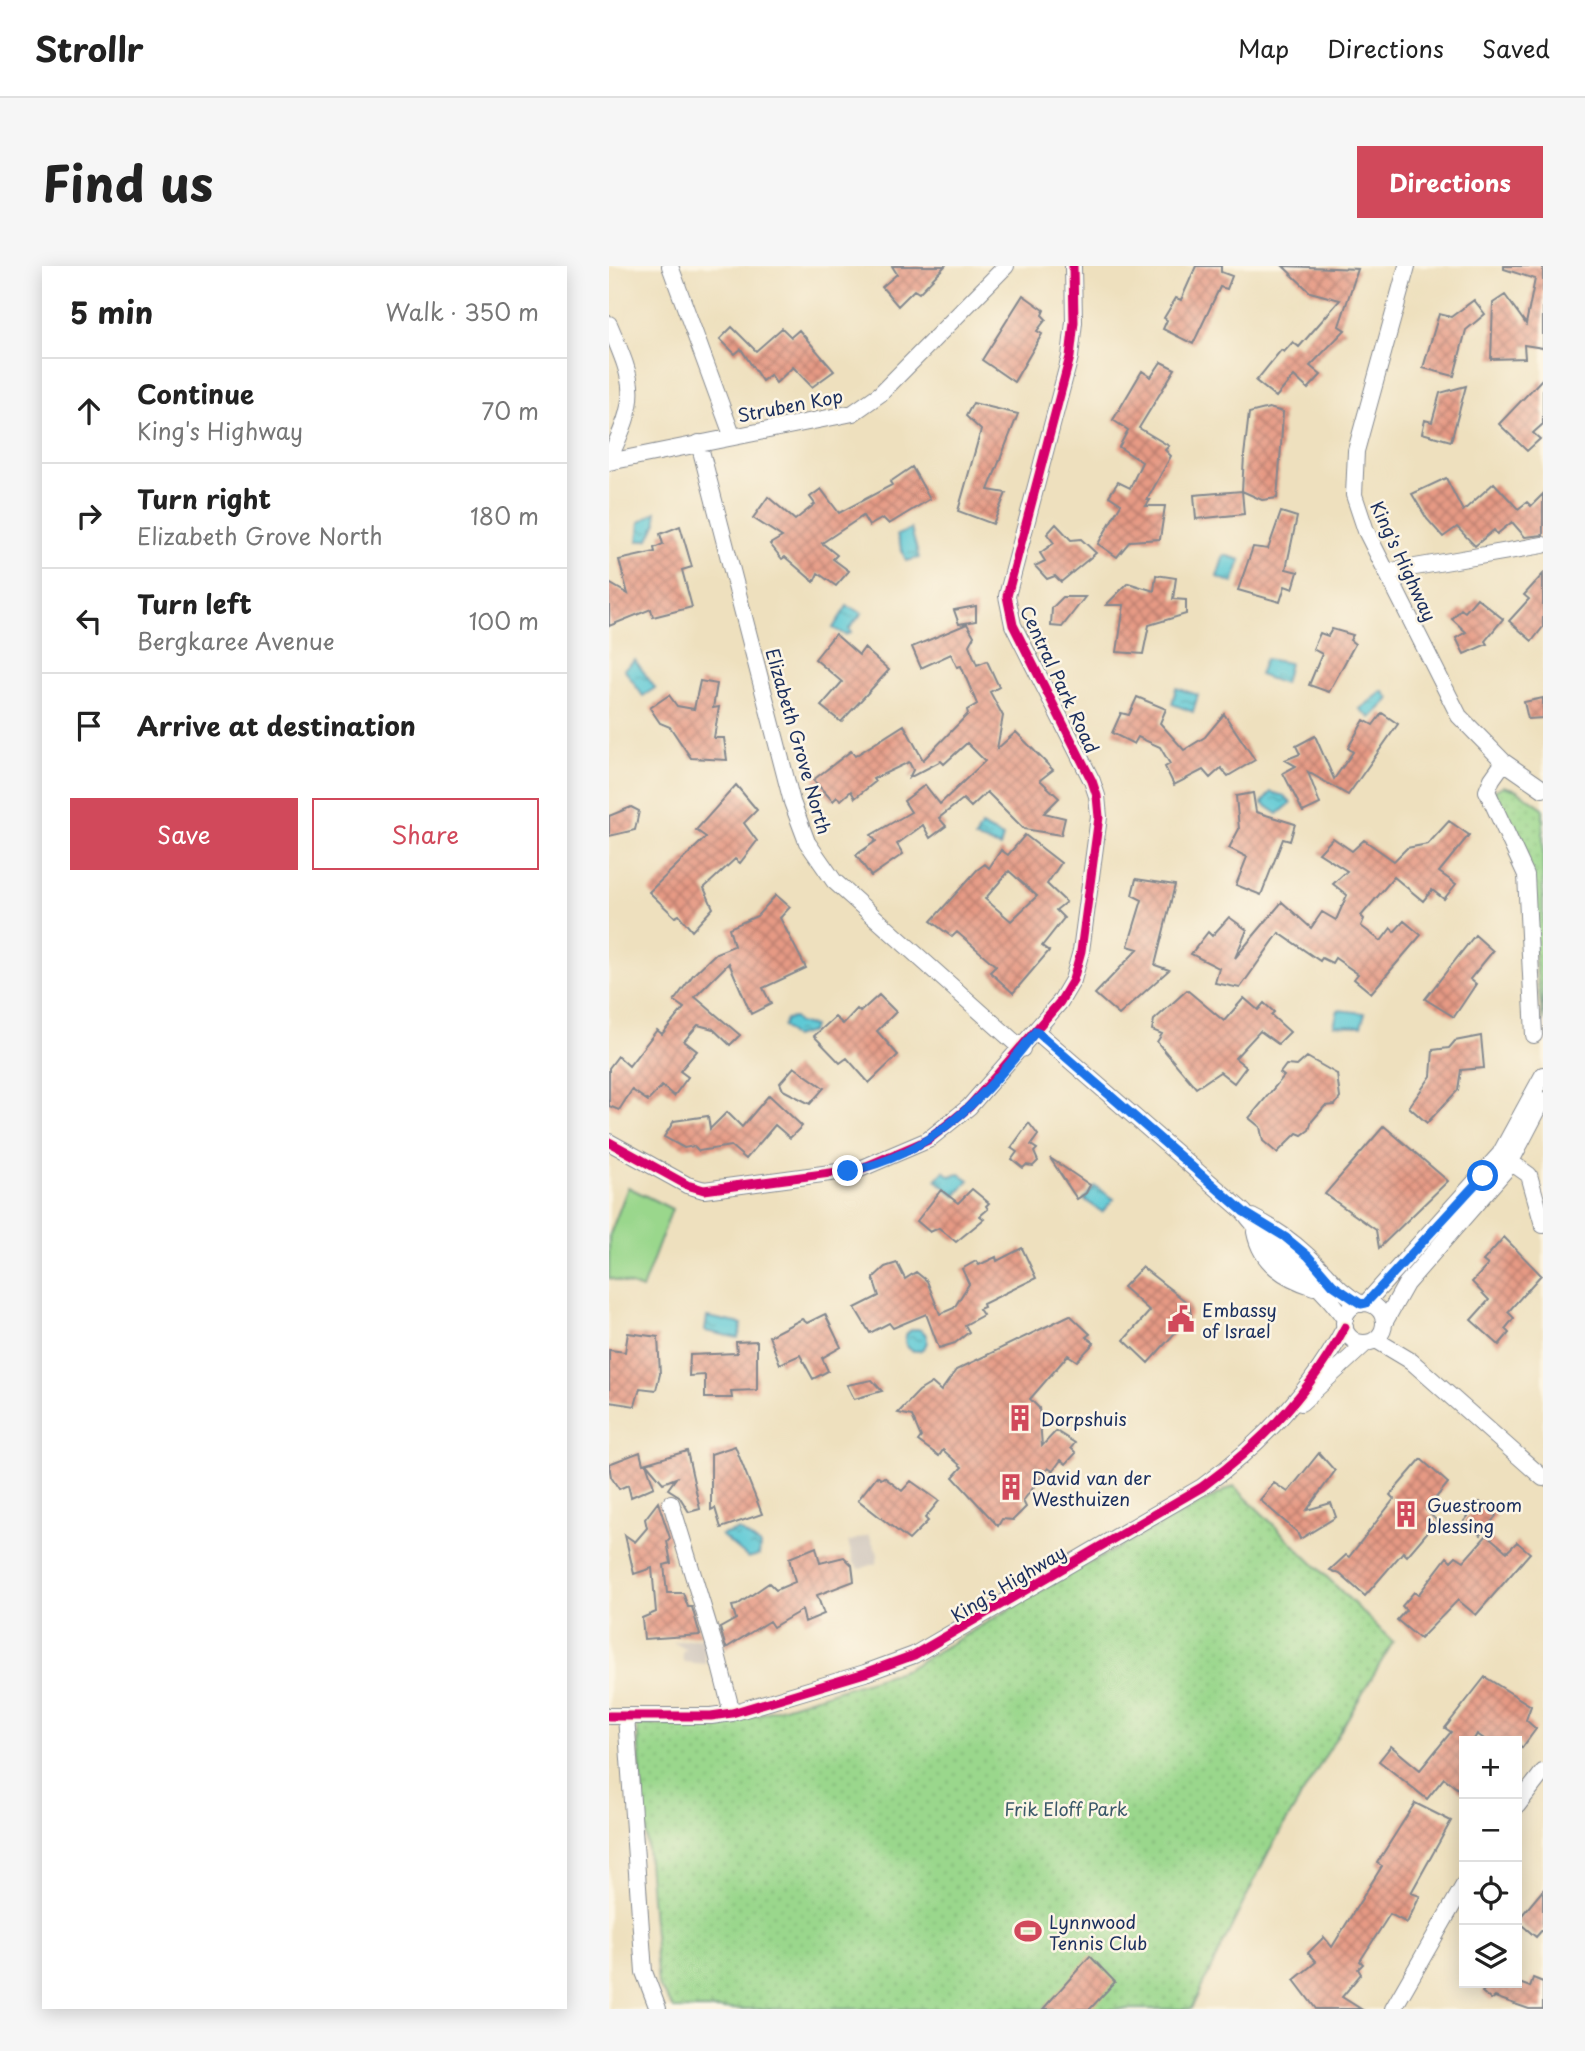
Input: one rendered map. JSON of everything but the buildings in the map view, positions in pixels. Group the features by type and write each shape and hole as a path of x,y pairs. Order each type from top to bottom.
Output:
{"street":[{"path":"670,266 733,435"},
{"name":"Struben Kop","path":"609,460 733,435 836,419 862,408 1006,266"},
{"name":"Central Park Road","path":"609,1142 687,1185 704,1191 860,1169 928,1140 969,1107 1022,1049 1060,1002 1073,980 1081,951 1099,817 1097,796 1013,625 1007,596 1070,357 1074,322 1073,266"},
{"name":"King's Highway","path":"1407,266 1367,407 1353,474 1355,502 1386,572 1459,716 1504,762 1543,789"},
{"path":"609,324 630,375 633,393 628,415 609,460"},
{"name":"Elizabeth Grove North","path":"699,443 792,802 807,842 834,881 1022,1049"},
{"path":"1386,572 1543,545"},
{"path":"1504,762 1487,791 1526,875 1534,1035"},
{"path":"1036,1031 1244,1212 1285,1237 1308,1256 1333,1285 1381,1311 1378,1333"},
{"name":"King's Highway","path":"1363,1303 1506,1158 1543,1075"},
{"name":"King's Highway","path":"617,1716 711,1716 732,1713 865,1673 923,1650 1202,1487 1237,1462 1275,1424 1378,1333 1406,1284 1506,1158 1543,1100"},
{"path":"1506,1158 1525,1170 1533,1181 1543,1225"},
{"path":"1244,1212 1254,1227 1323,1290 1345,1323 1350,1338 1378,1333"},
{"path":"1345,1323 1350,1309 1363,1303"},
{"name":"King's Highway","path":"1275,1424 1331,1350 1345,1323"},
{"path":"1378,1333 1543,1478"},
{"path":"671,1503 716,1650 732,1713"},
{"path":"617,1716 644,1972 658,2009"},
{"path":"1522,1799 1543,1772"},
{"path":"1393,2009 1459,1894"}],"shaded area":[{"path":"869,1535 878,1554 877,1563 860,1569 854,1563 848,1542"},
{"path":"705,1637 710,1645 704,1647 706,1664 683,1662 682,1651 687,1650 673,1642"}],"green space":[{"path":"1503,786 1517,790 1543,808 1543,1021 1535,958 1531,891 1494,791"},
{"path":"628,1187 672,1209 642,1289 609,1278 609,1237"},
{"name":"Frik Eloff Park","path":"1234,1486 1393,1642 1269,1851 1191,2009 674,2009 658,1985 637,1725 725,1725 907,1669 1082,1567"}],"water":[{"path":"656,512 657,522 649,539 638,541 640,522"},
{"path":"911,529 919,558 906,561 897,535"},
{"path":"1224,555 1241,560 1233,583 1217,577"},
{"path":"847,606 862,613 849,629 851,633 845,635 833,628"},
{"path":"1265,659 1289,663 1284,684 1259,675"},
{"path":"635,660 655,688 643,696 624,669"},
{"path":"1176,688 1198,695 1193,712 1172,704"},
{"path":"1383,691 1390,699 1371,718 1360,709"},
{"path":"1271,792 1284,796 1291,803 1278,814 1262,803"},
{"path":"981,826 1003,837 1000,847 975,838"},
{"path":"1338,1010 1365,1013 1361,1026 1334,1025"},
{"path":"794,1018 798,1023 813,1026 811,1032 793,1037 783,1026 786,1019"},
{"path":"944,1171 950,1176 960,1174 969,1180 956,1196 936,1180"},
{"path":"1095,1186 1114,1199 1102,1212 1084,1199"},
{"path":"707,1317 742,1324 738,1338 705,1331"},
{"path":"916,1329 924,1332 927,1340 924,1348 916,1351 908,1348 905,1340 908,1332"},
{"path":"739,1530 760,1545 759,1555 748,1558 721,1535"}],"cycle path":[{"path":"609,1142 687,1185 704,1190 860,1169 928,1140 969,1107 1060,1002 1073,980 1081,951 1099,817 1097,796 1092,781 1013,625 1007,596 1070,357 1074,322 1073,266"},
{"path":"609,1716 711,1716 732,1713 865,1673 914,1655 1202,1487 1244,1453 1283,1415 1316,1373 1345,1327"}],"place":[{"name":"Embassy of Israel","path":"1181,1319"},
{"name":"Dorpshuis","path":"1020,1418"},
{"name":"David van der Westhuizen","path":"1011,1487"},
{"name":"Guestroom blessing","path":"1406,1514"},
{"name":"Lynnwood Tennis Club","path":"1028,1931"}],"route":[{"path":"848,1171 909,1150 953,1122 988,1087 1036,1031 1244,1212 1285,1237 1308,1256 1333,1285 1361,1304 1366,1303 1483,1176"}]}
